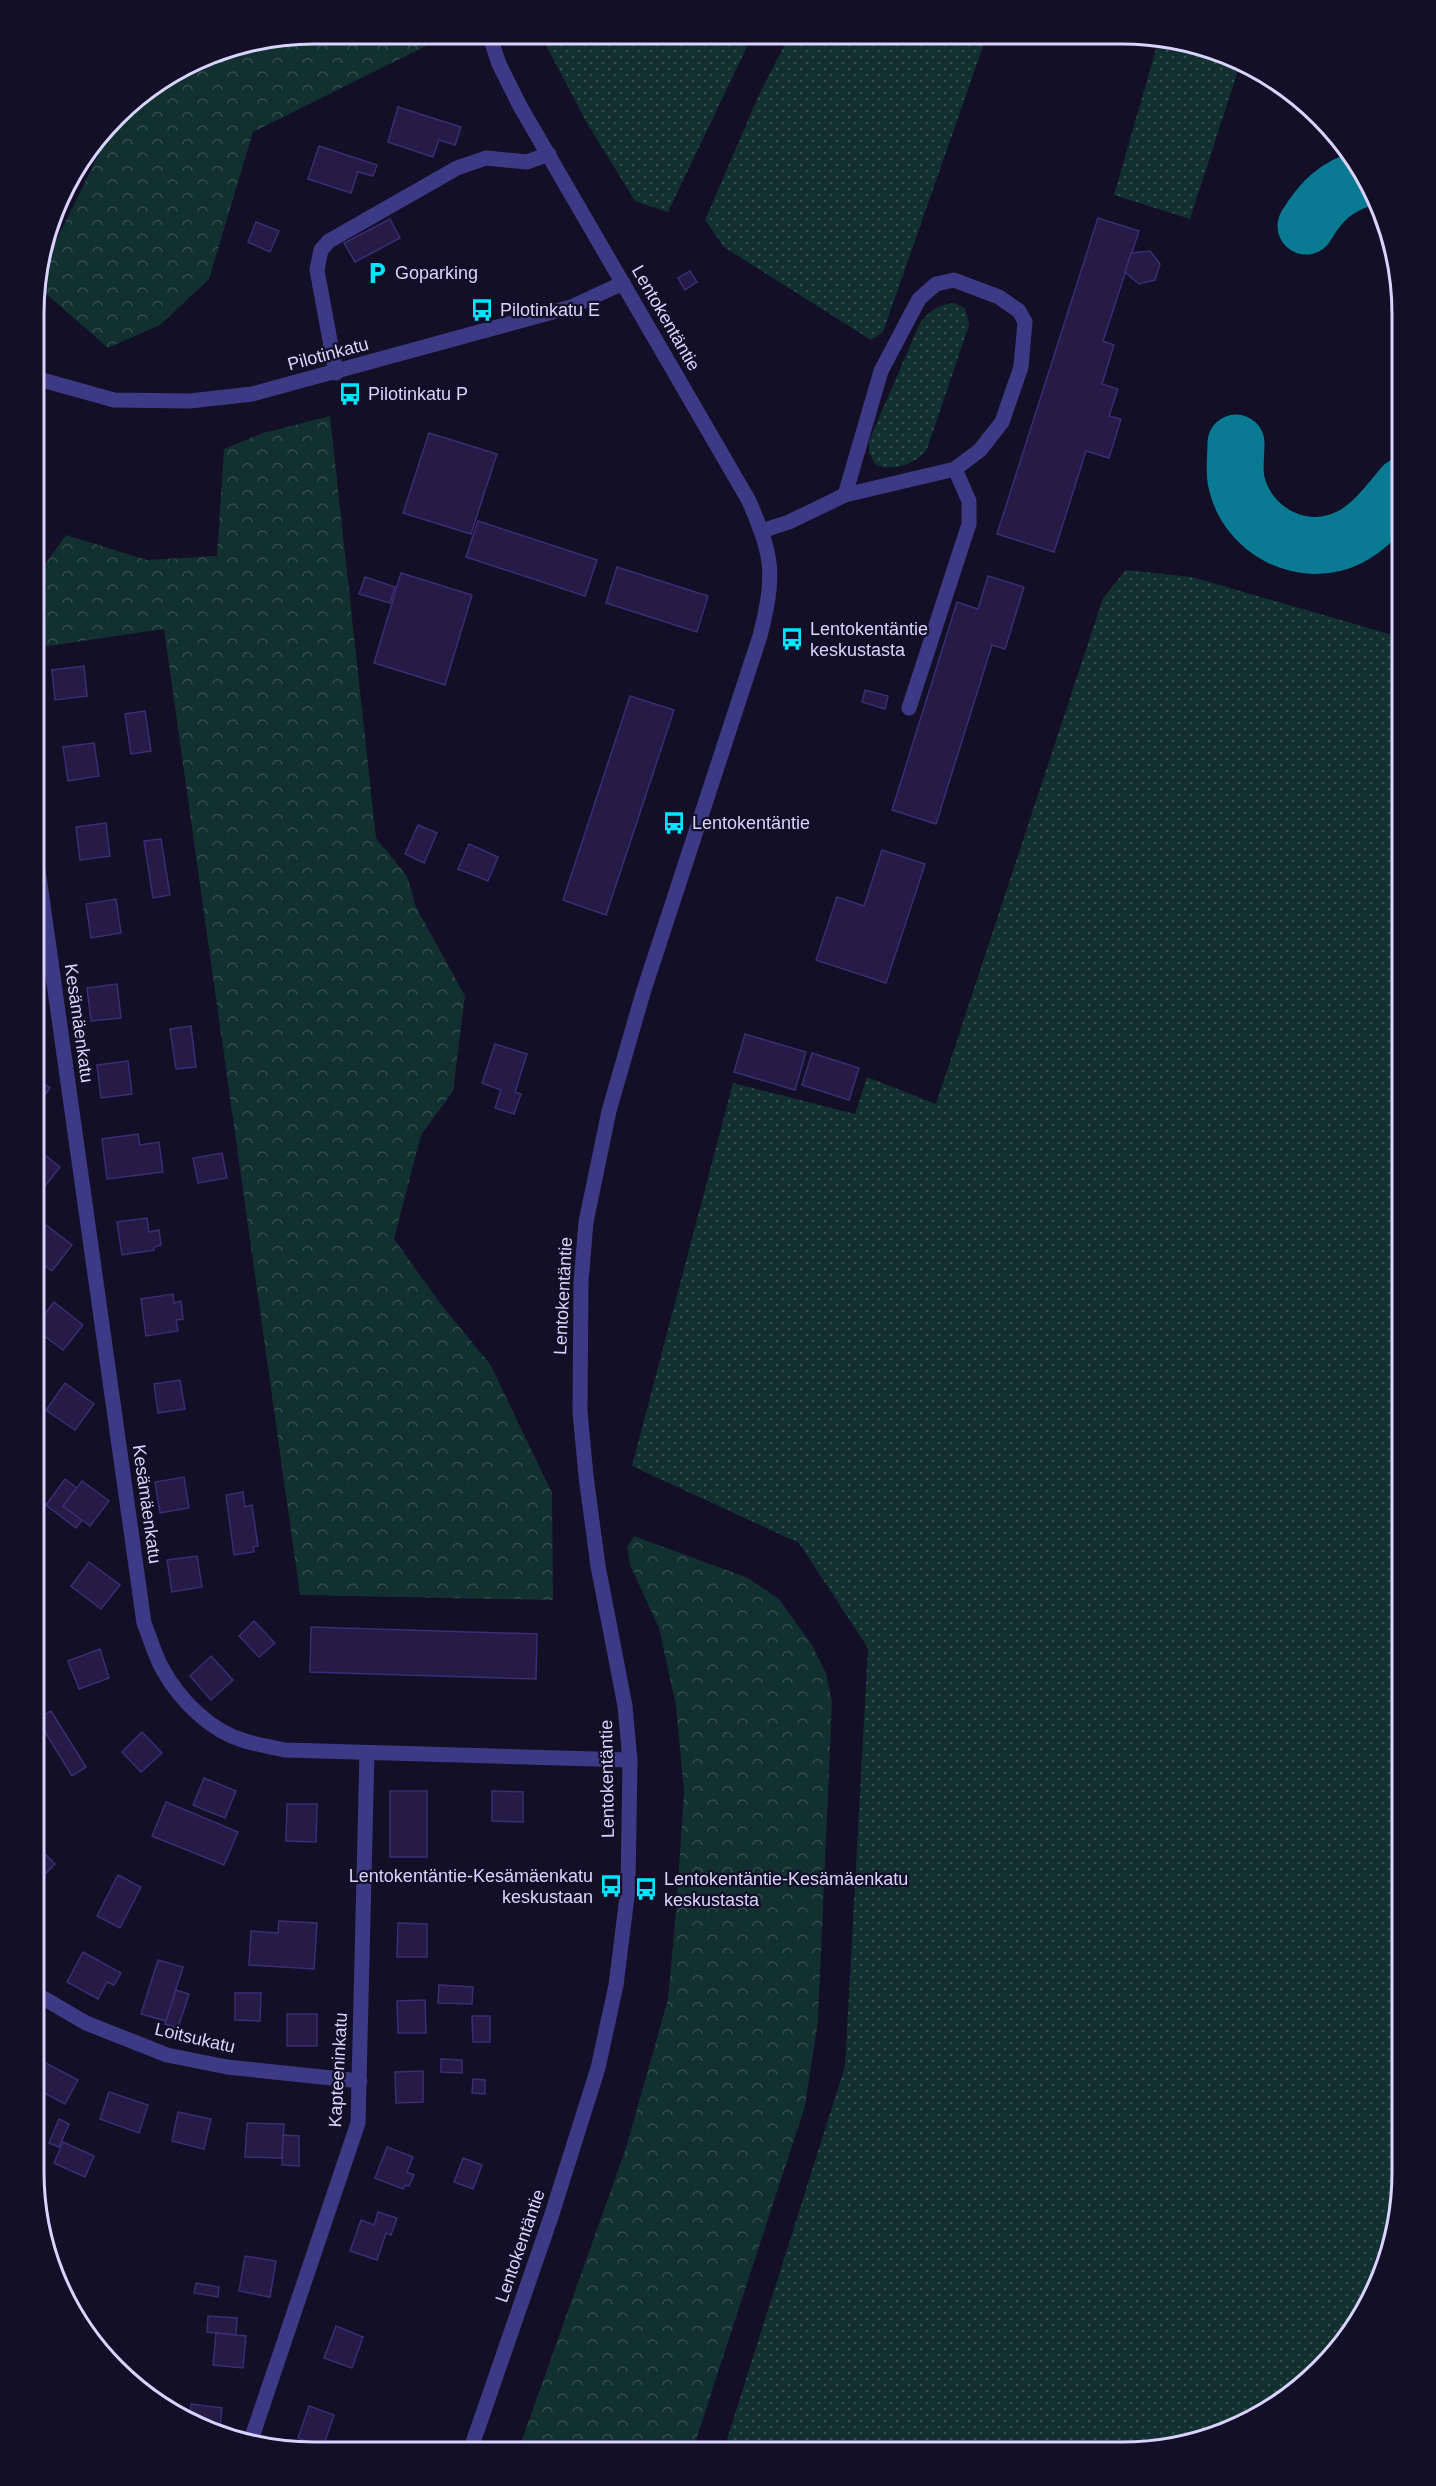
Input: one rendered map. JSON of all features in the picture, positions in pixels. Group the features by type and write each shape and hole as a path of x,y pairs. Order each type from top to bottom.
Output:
{"street":[{"name":"Lentokentäntie","path":"473,2442 551,2217 598,2068 616,1985 628,1889 630,1760 625,1706 598,1566 580,1412 581,1282 586,1222 609,1111 643,993 760,636 769,600 771,572 768,550 749,501 549,154 499,64 493,44"},
{"path":"336,373 317,270 321,250 329,241 457,168 486,158 526,162 549,154"},
{"path":"762,531 789,522 844,495 955,469 980,450 1002,422 1021,367 1025,322 1018,311 999,297 954,280 936,284 919,299 881,371 844,495"},
{"name":"Pilotinkatu","path":"44,381 114,400 190,401 252,394 336,373 571,307 623,283"},
{"path":"909,708 969,524 969,501 955,469"},
{"name":"Kesämäenkatu","path":"44,912 144,1623 162,1669 180,1694 202,1717 221,1731 243,1741 285,1750 630,1760"},
{"name":"Kapteeninkatu","path":"253,2435 358,2123 367,1753"},
{"name":"Loitsukatu","path":"44,1999 86,2024 167,2055 227,2067 360,2081"}],"green space":[{"path":"430,44 253,132 209,279 160,325 108,348 45,293 51,250 110,135 149,99 194,71 243,53 278,46"},
{"path":"545,44 748,44 668,212 635,201 587,123"},
{"path":"785,44 984,44 883,332 871,340 724,247 705,220 759,95"},
{"path":"1157,46 1193,53 1238,69 1190,219 1114,195"},
{"path":"954,303 965,308 969,325 927,449 917,459 904,465 889,468 876,465 869,453 869,441 919,325 934,310"},
{"path":"330,416 376,838 407,876 416,907 465,996 453,1091 421,1135 394,1239 443,1307 490,1364 552,1493 553,1600 300,1595 164,629 44,647 44,566 66,535 147,560 217,556 224,449 263,433"},
{"path":"1126,570 1192,577 1392,635 1392,2190 1388,2220 1365,2293 1347,2323 1326,2351 1301,2376 1273,2397 1242,2415 1209,2428 1175,2437 1140,2442 726,2442 845,2066 868,1648 799,1543 632,1466 733,1083 855,1114 867,1077 936,1104 1103,598"},
{"path":"634,1536 748,1578 779,1599 812,1645 826,1673 832,1702 818,2021 805,2106 695,2442 521,2442 626,2148 668,1999 684,1792 676,1706 659,1628 630,1565 627,1547"}],"building":[{"path":"398,107 461,127 455,145 439,140 433,157 388,142"},
{"path":"319,146 377,165 373,176 358,172 351,193 308,179"},
{"path":"1098,218 1139,231 1103,341 1114,345 1102,384 1118,389 1109,416 1121,419 1109,458 1086,451 1054,552 997,534"},
{"path":"390,219 400,238 355,262 344,243"},
{"path":"256,222 279,231 270,252 248,242"},
{"path":"1150,251 1160,264 1155,280 1139,284 1125,272 1131,253"},
{"path":"690,271 697,282 685,290 678,278"},
{"path":"429,433 497,454 471,534 403,513"},
{"path":"478,521 597,560 585,596 466,557"},
{"path":"617,567 708,596 697,632 606,603"},
{"path":"401,573 472,595 445,685 374,663"},
{"path":"988,576 1024,587 1005,649 992,645 936,824 892,810 957,602 978,609"},
{"path":"365,577 395,587 390,603 359,594"},
{"path":"84,666 87,696 55,700 52,670"},
{"path":"865,690 888,696 885,709 862,702"},
{"path":"630,696 674,710 606,915 563,900"},
{"path":"145,711 151,751 131,754 125,714"},
{"path":"94,743 99,776 68,781 63,747"},
{"path":"106,823 110,856 80,860 76,827"},
{"path":"418,825 437,833 424,863 405,854"},
{"path":"161,839 170,895 153,898 144,841"},
{"path":"469,844 498,857 488,881 458,869"},
{"path":"882,850 925,864 886,983 816,960 837,897 864,906"},
{"path":"116,899 121,933 91,938 86,904"},
{"path":"117,984 121,1018 91,1021 87,988"},
{"path":"191,1026 196,1067 176,1069 170,1029"},
{"path":"745,1034 806,1052 795,1090 734,1072"},
{"path":"495,1044 527,1054 515,1092 521,1094 514,1114 495,1108 501,1090 482,1083"},
{"path":"812,1053 859,1068 849,1100 802,1085"},
{"path":"128,1061 132,1094 101,1098 97,1065"},
{"path":"44,1084 50,1088 44,1096"},
{"path":"138,1134 140,1145 159,1142 163,1172 107,1179 102,1139"},
{"path":"222,1153 227,1178 198,1183 193,1158"},
{"path":"44,1154 60,1167 44,1187"},
{"path":"147,1218 149,1232 159,1230 161,1245 154,1247 154,1250 122,1255 117,1222"},
{"path":"46,1225 72,1245 52,1271 44,1265 44,1228"},
{"path":"173,1294 174,1303 181,1301 183,1319 176,1320 178,1331 146,1336 141,1299"},
{"path":"54,1302 83,1325 63,1350 44,1336 44,1315"},
{"path":"180,1380 185,1409 158,1413 154,1384"},
{"path":"65,1383 94,1404 75,1430 46,1410"},
{"path":"184,1477 189,1508 160,1513 155,1482"},
{"path":"65,1479 77,1488 63,1506 82,1520 76,1528 46,1505"},
{"path":"82,1481 109,1501 90,1526 63,1506"},
{"path":"243,1492 245,1507 252,1505 258,1546 253,1547 254,1552 234,1555 226,1495"},
{"path":"197,1556 202,1587 172,1592 167,1560"},
{"path":"89,1562 120,1585 101,1609 71,1586"},
{"path":"254,1621 275,1643 259,1657 239,1636"},
{"path":"311,1627 537,1634 536,1679 310,1672"},
{"path":"100,1649 109,1678 79,1689 68,1661"},
{"path":"211,1656 233,1680 211,1700 190,1676"},
{"path":"51,1711 86,1767 72,1776 44,1730 44,1715"},
{"path":"142,1732 162,1753 141,1772 122,1752"},
{"path":"204,1778 236,1791 225,1818 193,1805"},
{"path":"390,1791 427,1791 427,1857 390,1857"},
{"path":"492,1791 523,1792 523,1822 492,1821"},
{"path":"166,1802 238,1832 224,1865 152,1836"},
{"path":"287,1804 317,1804 316,1842 286,1841"},
{"path":"44,1853 55,1864 44,1875"},
{"path":"118,1875 141,1887 120,1928 97,1916"},
{"path":"279,1921 317,1923 314,1969 249,1965 251,1931 278,1933"},
{"path":"398,1923 427,1924 427,1957 397,1957"},
{"path":"83,1952 121,1973 114,1985 107,1982 98,1999 67,1982"},
{"path":"158,1960 183,1967 166,2021 141,2014"},
{"path":"439,1985 473,1987 472,2004 438,2003"},
{"path":"176,1990 189,1994 178,2028 165,2024"},
{"path":"235,1993 261,1993 260,2021 235,2020"},
{"path":"425,2000 426,2033 398,2033 397,2001"},
{"path":"287,2014 317,2014 317,2046 287,2046"},
{"path":"472,2016 490,2016 490,2042 473,2042"},
{"path":"441,2059 462,2060 462,2073 441,2072"},
{"path":"44,2062 78,2080 65,2104 44,2093"},
{"path":"423,2071 423,2102 396,2103 395,2072"},
{"path":"473,2079 485,2080 485,2094 472,2093"},
{"path":"109,2092 148,2105 139,2133 100,2119"},
{"path":"178,2112 211,2119 204,2149 172,2141"},
{"path":"59,2119 69,2124 59,2147 49,2143"},
{"path":"247,2123 284,2124 282,2158 245,2157"},
{"path":"283,2135 299,2136 299,2166 282,2165"},
{"path":"63,2142 94,2156 85,2177 54,2163"},
{"path":"387,2147 413,2157 407,2172 414,2175 409,2186 405,2185 403,2189 375,2178"},
{"path":"463,2158 482,2165 473,2189 454,2182"},
{"path":"378,2212 397,2218 391,2235 386,2233 377,2260 350,2251 361,2220 374,2225"},
{"path":"245,2256 276,2261 270,2297 239,2291"},
{"path":"196,2283 219,2287 218,2297 194,2293"},
{"path":"208,2316 237,2318 236,2335 207,2332"},
{"path":"336,2326 363,2337 352,2368 324,2358"},
{"path":"216,2333 246,2336 243,2368 213,2365"},
{"path":"191,2404 222,2408 220,2426 210,2422 190,2413"},
{"path":"309,2406 334,2415 325,2442 309,2442 298,2438"}],"taxiway":[{"path":"1306,226 1317,209 1330,196 1357,180"},
{"path":"1236,443 1235,475 1242,498 1251,514 1279,537 1296,543 1332,544 1358,532 1372,521 1392,499"}],"place":[{"name":"Goparking","path":"377,273"},
{"name":"Pilotinkatu E","path":"482,310"},
{"name":"Pilotinkatu P","path":"350,394"},
{"name":"Lentokentäntie keskustasta","path":"792,639"},
{"name":"Lentokentäntie","path":"674,823"},
{"name":"Lentokentäntie-Kesämäenkatu keskustaan","path":"611,1886"},
{"name":"Lentokentäntie-Kesämäenkatu keskustasta","path":"646,1889"}]}
